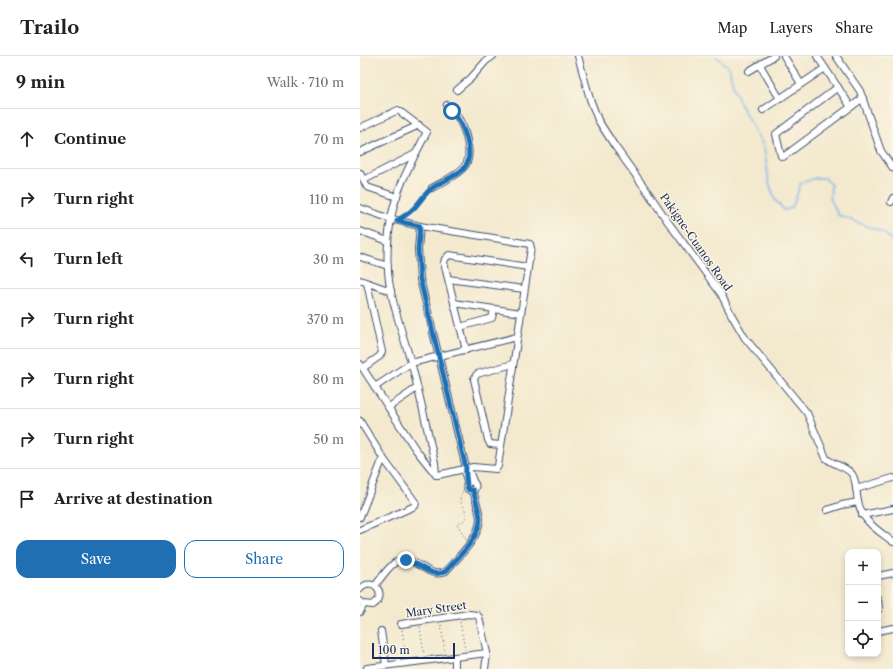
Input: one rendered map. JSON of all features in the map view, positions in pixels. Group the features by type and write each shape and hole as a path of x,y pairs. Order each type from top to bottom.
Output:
{"street":[{"path":"457,90 493,56"},
{"name":"Pakigne-Cuanos Road","path":"578,56 593,108 598,120 614,145 668,222 718,289 744,338 807,413 826,458 850,472 853,477 862,515 869,523 893,542"},
{"path":"748,72 774,56"},
{"path":"784,56 801,84"},
{"path":"816,56 851,107"},
{"path":"836,56 860,91 881,152 893,168"},
{"path":"760,65 780,99"},
{"path":"763,110 825,68"},
{"path":"838,88 776,134 781,156 784,157 863,98"},
{"path":"432,188 464,168 468,161 469,155 462,125 447,105"},
{"path":"360,128 398,110 427,132 415,154 397,197 394,220 388,242 388,266 390,291 411,363 435,463 436,475"},
{"path":"360,152 419,125"},
{"path":"364,180 415,154"},
{"path":"360,172 366,187 397,197"},
{"path":"360,208 394,220 420,226 529,243 531,248 498,466 496,469 473,467 438,476 436,475"},
{"path":"375,586 395,563 406,560 413,562 430,572 442,574 474,536 479,522 479,512 470,486 470,473 466,468 420,279 418,249 420,226"},
{"path":"360,231 388,242"},
{"path":"466,350 444,259 449,255 528,267"},
{"path":"360,257 388,266"},
{"path":"448,279 524,288"},
{"path":"360,280 390,291"},
{"path":"367,283 382,352 380,356 362,366 416,450 436,475"},
{"path":"454,303 520,314"},
{"path":"460,327 492,318 494,309"},
{"path":"375,387 411,363 517,337"},
{"path":"500,445 490,444 488,440 474,379 477,374 513,364"},
{"path":"389,407 417,388"},
{"path":"360,530 416,504 361,426"},
{"path":"360,517 383,458"},
{"path":"856,489 893,478"},
{"path":"827,510 858,502"},
{"path":"862,515 893,510"},
{"path":"881,575 893,573"},
{"path":"360,589 366,584 375,586 380,593 377,602 373,605 362,603 360,612"},
{"name":"Mary Street","path":"401,624 459,615 477,615 479,617 487,653"},
{"path":"881,630 893,628"},
{"path":"381,631 386,666"},
{"path":"367,668 398,666 425,660 487,653 485,669"},
{"path":"455,657 455,669"}],"path":[{"path":"394,220 412,210 432,188"},
{"path":"468,544 456,524 462,522 466,511 460,499 461,492 470,486"},
{"path":"459,615 466,655"},
{"path":"440,618 446,658"},
{"path":"420,621 425,660"},
{"path":"401,624 407,663"}],"waterway":[{"path":"716,56 729,68 734,88 741,106 764,147 769,182 775,200 784,210 792,208 801,183 816,178 825,178 831,185 830,198 838,215 883,232 893,242"}],"route":[{"path":"406,560 413,562 430,572 442,574 474,536 480,517 473,490 469,490 467,487 468,483 465,474 466,468 420,279 418,249 420,226 397,221 412,210 432,188 464,168 468,161 469,155 465,133 462,125 452,111"}]}
